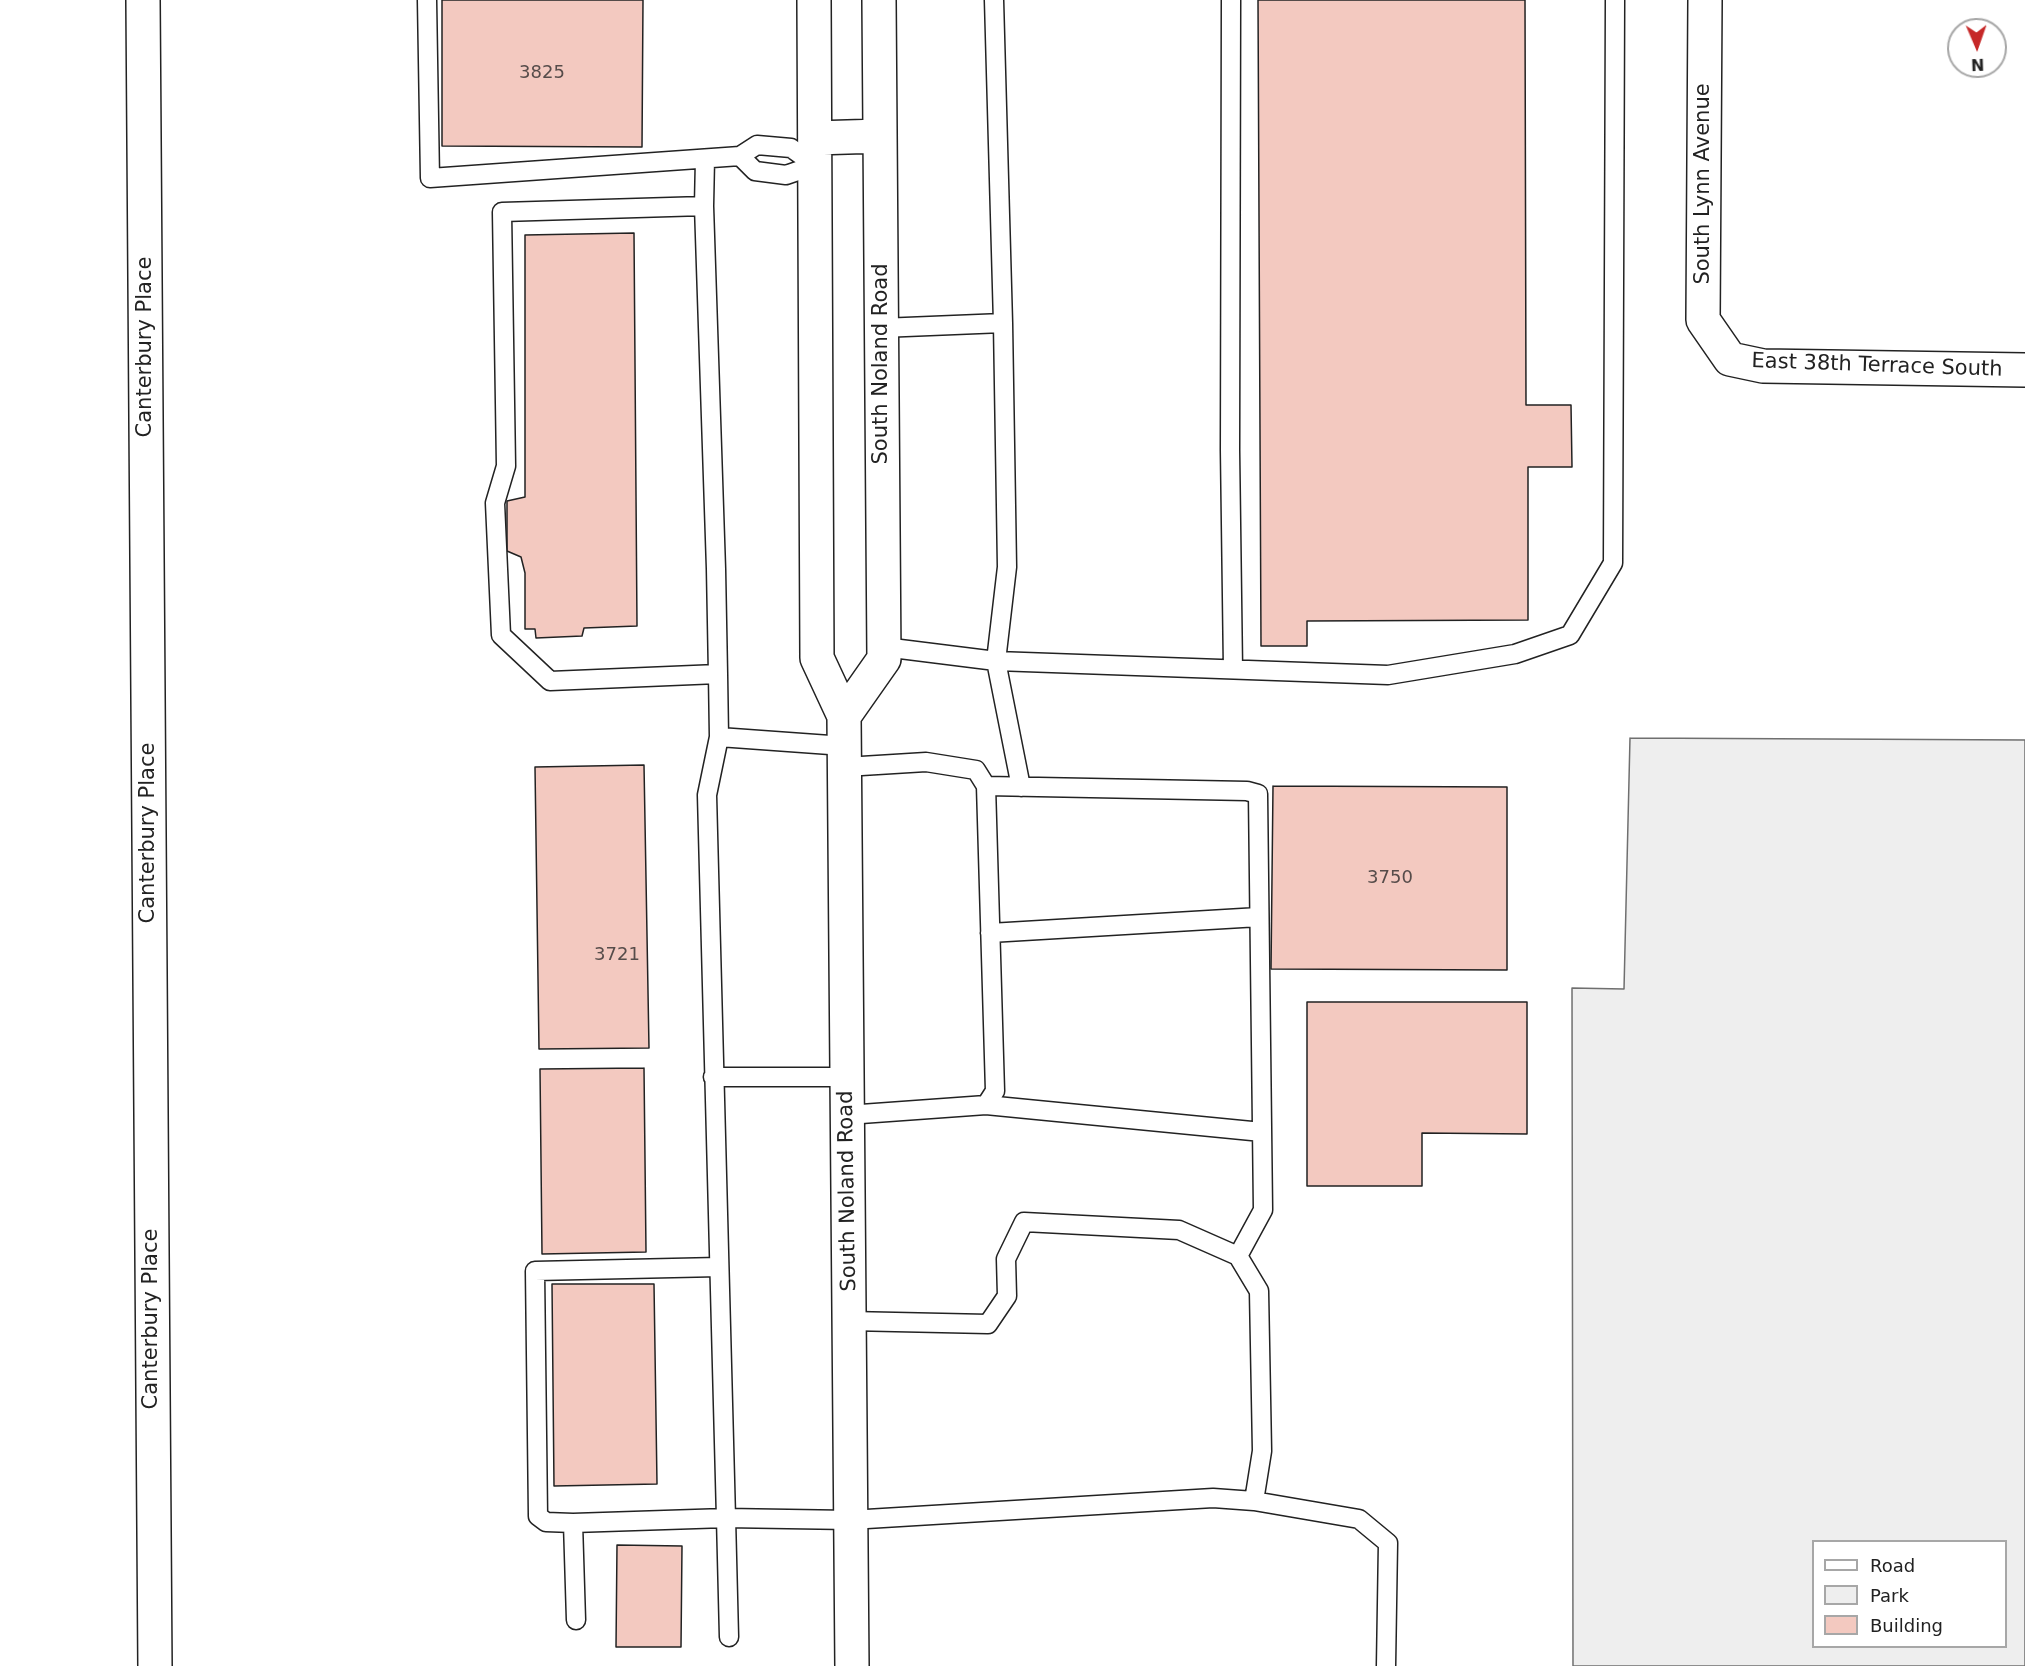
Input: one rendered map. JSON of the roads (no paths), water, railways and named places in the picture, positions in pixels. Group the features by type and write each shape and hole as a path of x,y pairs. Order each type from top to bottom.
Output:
{"main road":[{"name":"Canterbury Place","path":"143,0 154,1666"},
{"name":"South Noland Road","path":"814,0 817,658 844,743 852,1666"},
{"name":"South Noland Road","path":"844,743 884,659 879,0"},
{"name":"South Lynn Avenue","path":"1705,0 1703,320 1730,359"},
{"path":"815,151 880,136"},
{"name":"East 38th Terrace South","path":"1730,359 1763,366 2025,370"}],"lane":[{"path":"427,0 430,178 740,156 757,145 815,151"},
{"path":"994,0 1004,323 1007,567 996,661 1021,786"},
{"path":"1231,0 1230,450 1233,669"},
{"path":"884,647 996,661 1388,675 1515,654 1570,635 1613,563 1615,0"},
{"path":"740,156 755,171 786,174 815,151"},
{"path":"705,159 704,206 717,569 719,737 707,795 729,1637"},
{"path":"704,206 502,212 506,466 495,503 501,635 550,681 718,674"},
{"path":"881,328 1004,323"},
{"path":"719,737 844,743 926,762 976,770 986,786 995,1091 986,1104"},
{"path":"986,786 1247,791 1258,794 1263,1210 1238,1257"},
{"path":"990,933 1259,917"},
{"path":"713,1077 846,1077"},
{"path":"847,1115 986,1104 1262,1132"},
{"path":"849,1321 988,1324 1007,1296 1006,1258 1024,1222 1179,1230 1238,1257 1259,1291 1262,1450 1254,1501"},
{"path":"719,1267 535,1271 538,1516 546,1522 726,1518 850,1520 1213,1498 1254,1501 1359,1519 1388,1543 1386,1666"},
{"path":"573,1523 576,1620"}]}
